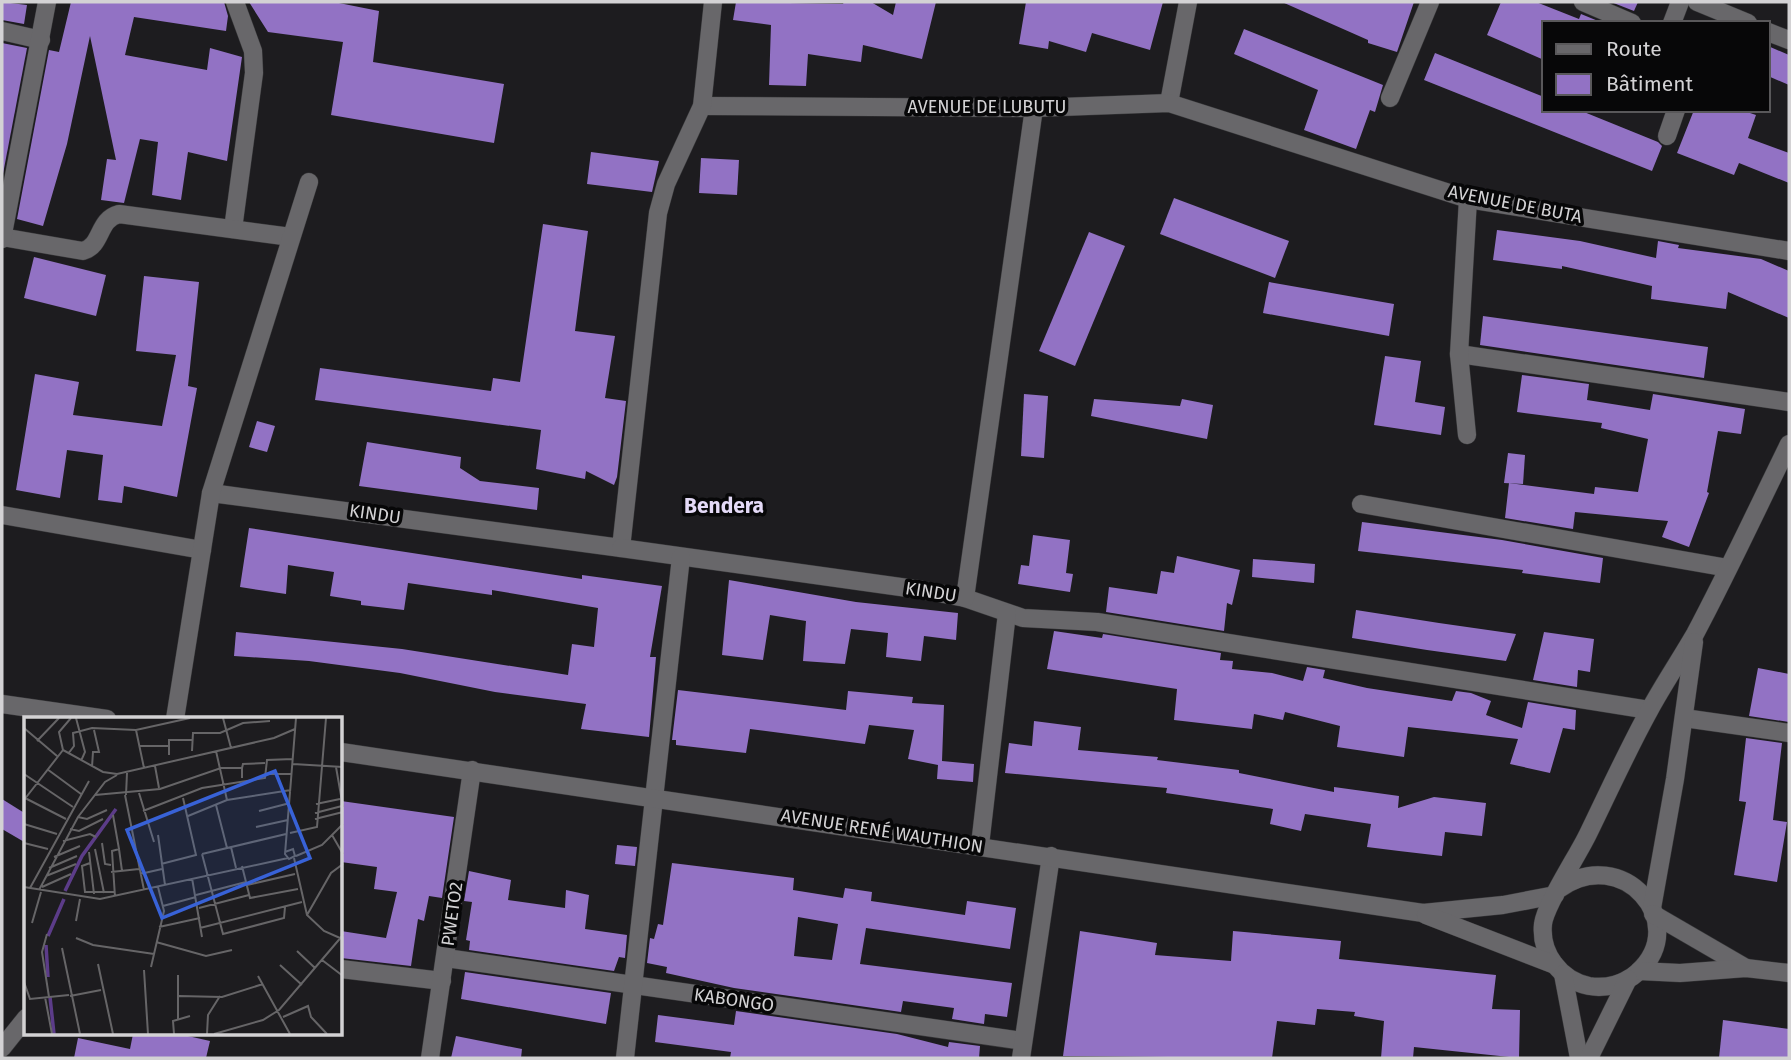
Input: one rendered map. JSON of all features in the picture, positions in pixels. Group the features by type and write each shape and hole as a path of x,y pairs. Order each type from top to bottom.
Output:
{"street":[{"path":"47,2 2,238 83,251 94,246 103,223 119,214 291,237"},
{"path":"233,229 254,73 253,51 235,2"},
{"path":"621,548 658,214 666,184 702,106 713,2"},
{"path":"1169,103 1188,2"},
{"path":"1390,98 1430,2"},
{"path":"1583,2 1627,21"},
{"path":"1673,21 1680,2"},
{"path":"1697,2 1712,16 1738,21"},
{"path":"2,31 41,40"},
{"path":"1770,33 1789,40"},
{"name":"AVENUE DE LUBUTU","path":"702,106 1034,108 1169,103"},
{"name":"AVENUE DE BUTA","path":"1169,103 1195,109 1468,200 1789,251"},
{"path":"965,597 1034,108"},
{"path":"1667,136 1675,112"},
{"path":"175,717 211,493 309,182"},
{"path":"1467,435 1459,354 1468,200"},
{"path":"1459,354 1789,402"},
{"path":"1579,1058 1559,969 1547,952 1543,922 1649,710 1695,633 1789,444"},
{"name":"KINDU","path":"211,493 965,597 1007,613 1043,622 1097,622 1649,710"},
{"path":"1361,504 1728,568"},
{"path":"2,515 202,550"},
{"path":"625,1058 681,557"},
{"path":"979,845 1007,613"},
{"path":"1589,1058 1634,975 1654,947 1656,933 1653,911 1695,633"},
{"path":"2,704 83,717"},
{"path":"1684,718 1789,733"},
{"name":"AVENUE RENÉ WAUTHION","path":"343,752 656,796 1423,913"},
{"name":"PWETO2","path":"430,1058 472,770"},
{"path":"1022,1050 1051,856"},
{"path":"1423,913 1503,905 1557,892 1583,876 1609,874 1633,885 1653,911 1746,968"},
{"path":"1423,913 1559,969 1580,983 1600,987 1634,975 1746,968 1789,973"},
{"name":"KABONGO","path":"446,958 1022,1050"},
{"path":"343,969 442,981"},
{"path":"2,1048 24,1020"}],"building":[{"path":"2,2 27,5 24,24 2,20"},
{"path":"71,2 224,2 228,16 226,31 134,17 125,55 207,70 210,48 242,57 227,161 188,152 181,200 152,195 158,142 140,139 124,203 101,200 107,159 116,160 90,36 67,144 43,226 17,219 49,50 59,52"},
{"path":"249,2 334,2 379,11 373,62 504,84 494,143 331,115 343,42 268,32"},
{"path":"736,2 871,2 893,15 896,2 936,2 922,59 863,45 861,62 808,54 806,86 769,85 771,25 733,20"},
{"path":"1026,2 1163,2 1150,50 1092,33 1086,52 1049,41 1048,49 1019,44"},
{"path":"1282,2 1414,2 1397,52 1368,43 1368,40"},
{"path":"1501,2 1536,2 1579,19 1581,14 1598,21 1542,21 1542,59 1487,35"},
{"path":"1611,2 1638,2 1634,11"},
{"path":"1244,29 1383,85 1375,112 1370,110 1356,149 1304,130 1318,90 1234,54"},
{"path":"2,43 27,48 2,179"},
{"path":"1770,47 1789,55 1789,85 1770,77"},
{"path":"1435,53 1542,96 1542,112 1584,112 1662,146 1652,171 1424,80"},
{"path":"1693,112 1747,112 1756,115 1748,138 1789,153 1789,183 1739,163 1734,175 1677,153"},
{"path":"591,152 659,161 652,192 587,184"},
{"path":"701,158 739,160 737,195 699,193"},
{"path":"1174,198 1289,241 1275,278 1160,234"},
{"path":"543,224 588,231 575,331 615,336 605,398 626,401 614,485 586,471 585,479 536,469 541,430 315,400 320,368 491,391 493,378 520,382"},
{"path":"1497,230 1580,241 1656,258 1658,241 1679,245 1678,248 1761,259 1789,271 1789,318 1728,292 1726,309 1651,299 1652,286 1562,266 1562,269 1493,260"},
{"path":"1089,232 1125,246 1075,366 1039,351"},
{"path":"34,257 106,275 96,316 24,298"},
{"path":"144,276 199,282 188,386 197,388 177,497 124,486 122,503 98,500 103,455 67,450 60,498 16,490 35,374 79,382 73,415 162,426 176,355 136,351"},
{"path":"1269,282 1394,304 1389,336 1263,313"},
{"path":"1483,316 1708,347 1704,378 1480,345"},
{"path":"1385,356 1421,361 1415,402 1445,407 1441,435 1374,425"},
{"path":"1522,375 1589,384 1587,400 1650,410 1653,394 1745,409 1741,434 1718,431 1707,492 1709,493 1689,547 1662,537 1668,521 1575,512 1573,529 1505,518 1509,483 1594,494 1595,487 1638,492 1648,439 1601,428 1602,423 1517,412"},
{"path":"1024,394 1048,396 1044,458 1021,456"},
{"path":"1094,399 1180,406 1182,399 1213,405 1207,439 1091,416"},
{"path":"257,421 275,426 267,452 249,447"},
{"path":"367,442 461,457 460,468 480,481 539,488 537,510 359,486"},
{"path":"1508,453 1525,455 1523,484 1504,483"},
{"path":"1362,522 1502,540 1603,558 1600,583 1522,573 1523,570 1358,551"},
{"path":"249,528 582,579 582,575 662,586 650,657 656,657 649,737 581,729 586,704 495,692 400,673 309,661 234,656 236,632 402,649 568,675 572,644 594,647 598,608 492,590 492,595 408,583 404,610 361,605 361,601 330,596 334,572 288,565 286,594 240,587"},
{"path":"1033,535 1070,540 1066,573 1073,574 1070,592 1018,584 1021,565 1029,566"},
{"path":"1177,556 1240,570 1232,605 1227,603 1224,631 1106,612 1109,587 1157,594 1161,571 1174,573"},
{"path":"1253,559 1315,564 1314,583 1252,577"},
{"path":"729,580 856,602 958,613 956,640 924,636 921,661 886,657 888,633 851,629 845,664 803,661 806,621 770,615 763,660 722,655"},
{"path":"1356,610 1516,634 1506,661 1427,650 1352,638"},
{"path":"1054,631 1102,638 1103,634 1221,653 1220,660 1233,661 1232,669 1272,673 1303,681 1307,667 1325,670 1323,678 1367,688 1452,701 1456,691 1471,693 1491,701 1486,715 1522,728 1528,702 1576,710 1575,730 1563,728 1550,773 1510,764 1518,739 1408,727 1404,757 1337,747 1340,726 1285,712 1283,720 1254,714 1252,729 1174,720 1177,689 1047,669"},
{"path":"1544,632 1594,639 1590,672 1578,670 1577,687 1533,680"},
{"path":"1758,668 1789,674 1789,722 1749,716"},
{"path":"678,690 846,710 848,691 913,697 912,703 944,705 942,761 974,764 973,782 937,779 938,765 908,759 914,730 869,725 865,744 750,729 746,753 676,745 676,740 672,740"},
{"path":"1034,721 1081,727 1078,750 1158,757 1157,760 1239,770 1239,773 1334,792 1334,787 1399,796 1398,808 1434,797 1486,803 1482,836 1445,832 1442,856 1367,847 1371,824 1305,814 1301,831 1270,824 1273,809 1166,793 1167,788 1005,773 1009,743 1032,746"},
{"path":"1746,738 1782,743 1773,820 1787,822 1777,882 1734,875 1746,802 1739,801"},
{"path":"2,799 24,813 24,842 2,829"},
{"path":"343,801 454,817 442,898 429,896 424,921 418,919 411,966 343,958 343,931 386,938 397,892 374,889 377,867 343,862"},
{"path":"617,845 637,847 635,866 615,864"},
{"path":"672,863 794,878 793,890 843,898 845,888 872,892 871,901 965,915 967,901 1016,908 1010,949 866,928 860,964 1012,983 1007,1017 985,1014 984,1024 952,1019 954,1008 903,1001 901,1012 734,988 666,973 667,967 647,963 650,938 654,939 658,924 663,925","holes":["798,917 838,924 832,960 794,956"]},
{"path":"469,871 511,880 508,900 565,908 566,890 589,895 585,929 627,935 625,958 619,957 614,971 469,950 470,941 466,940 472,902 464,901"},
{"path":"1080,931 1157,943 1155,955 1231,961 1233,931 1341,941 1339,959 1496,975 1492,1009 1520,1010 1519,1058 1414,1047 1413,1058 1381,1058 1384,1021 1354,1016 1355,1012 1317,1009 1315,1025 1277,1021 1272,1058 1063,1056"},
{"path":"465,972 611,993 606,1024 461,999"},
{"path":"736,1011 897,1034 948,1047 949,1042 980,1046 979,1058 730,1058 731,1052 655,1042 658,1015 734,1025"},
{"path":"1723,1020 1789,1029 1789,1058 1719,1058"},
{"path":"133,1036 188,1036 210,1041 206,1058 74,1058 78,1038 130,1049"},
{"path":"456,1036 522,1049 521,1058 451,1058"}],"district":[{"name":"Bendera","path":"724,506"}]}
